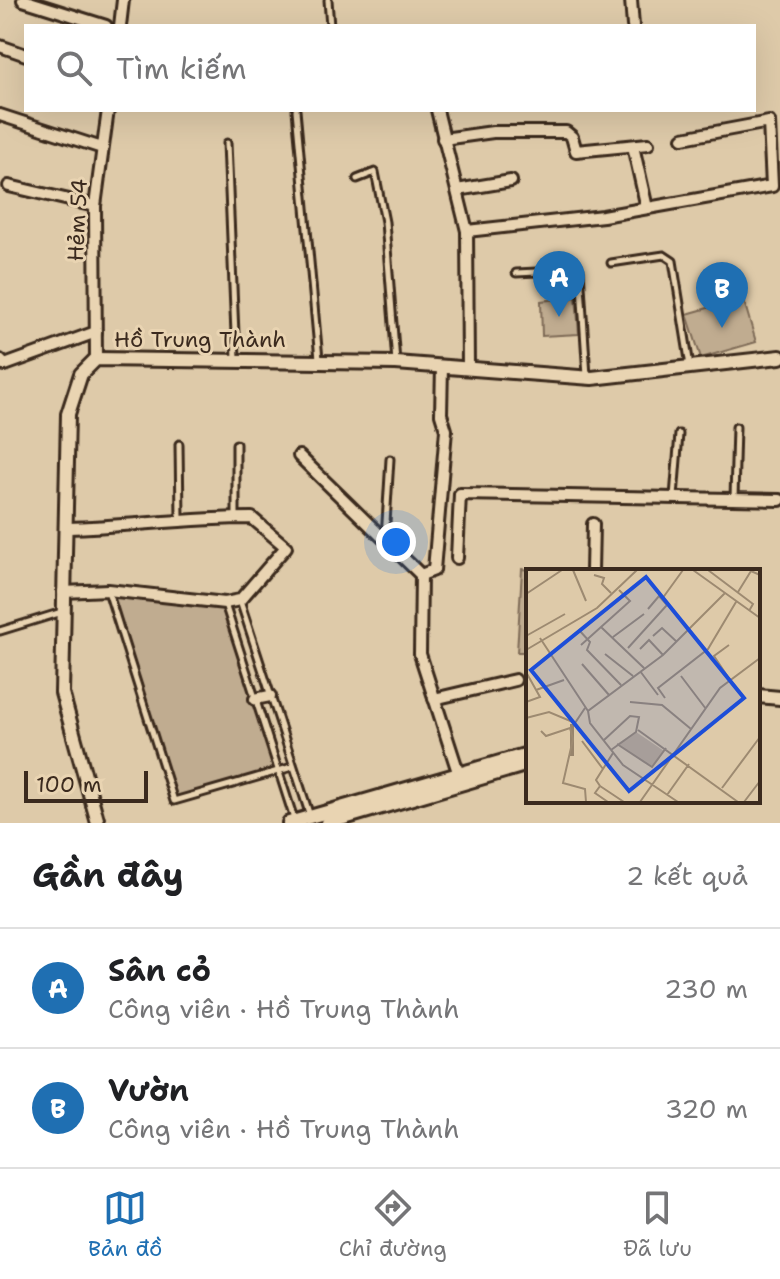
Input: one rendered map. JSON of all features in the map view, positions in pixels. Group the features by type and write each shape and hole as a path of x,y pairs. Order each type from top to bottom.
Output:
{"street":[{"path":"23,0 100,24"},
{"path":"120,24 123,0"},
{"path":"631,0 633,24"},
{"path":"0,46 24,54"},
{"name":"Hẻm 54","path":"96,359 95,206 108,112"},
{"path":"437,112 467,231 468,367"},
{"path":"0,115 102,148"},
{"path":"467,231 647,208 772,186 775,144 769,122 683,138"},
{"path":"443,139 493,132 566,132 572,137 576,151 648,144"},
{"path":"633,146 647,208"},
{"path":"457,190 511,181"},
{"path":"9,186 95,206"},
{"path":"1,363 96,332"},
{"name":"Hồ Trung Thành","path":"98,823 62,693 62,611 68,528 68,414 81,374 96,359 319,360 468,367 587,378 780,357"},
{"path":"421,575 434,570 446,430 441,414 442,366"},
{"path":"299,456 421,575 420,654 459,775"},
{"path":"457,558 460,494 780,500"},
{"path":"63,592 108,590 225,603 240,600 286,547 252,518 180,518 137,526 68,528"},
{"path":"592,569 593,524"},
{"path":"434,699 515,680"},
{"path":"255,699 270,696"},
{"path":"760,696 780,698"},
{"path":"760,703 780,705"},
{"path":"292,822 311,820 526,755"},
{"path":"327,823 526,765"}],"lane":[{"path":"328,0 330,24"},
{"path":"296,112 319,360"},
{"path":"227,143 236,358"},
{"path":"357,179 375,172 385,222 396,363"},
{"path":"611,263 664,255 673,261 690,367"},
{"path":"516,273 580,270 587,378"},
{"path":"734,498 736,427"},
{"path":"674,497 679,434"},
{"path":"179,444 180,518"},
{"path":"236,444 236,518"},
{"path":"385,540 390,459"},
{"path":"108,590 174,801 292,767"},
{"path":"240,600 311,820"},
{"path":"225,603 292,822"},
{"path":"0,631 62,611"}],"shaded area":[{"path":"576,297 579,334 542,336 541,301"},
{"path":"743,298 756,342 701,358 687,314"},
{"path":"522,569 526,569 526,652 517,652"},
{"path":"108,590 225,603 278,773 174,801"}],"place":[{"name":"Sân cỏ","path":"559,317"},
{"name":"Vườn","path":"722,328"}]}
